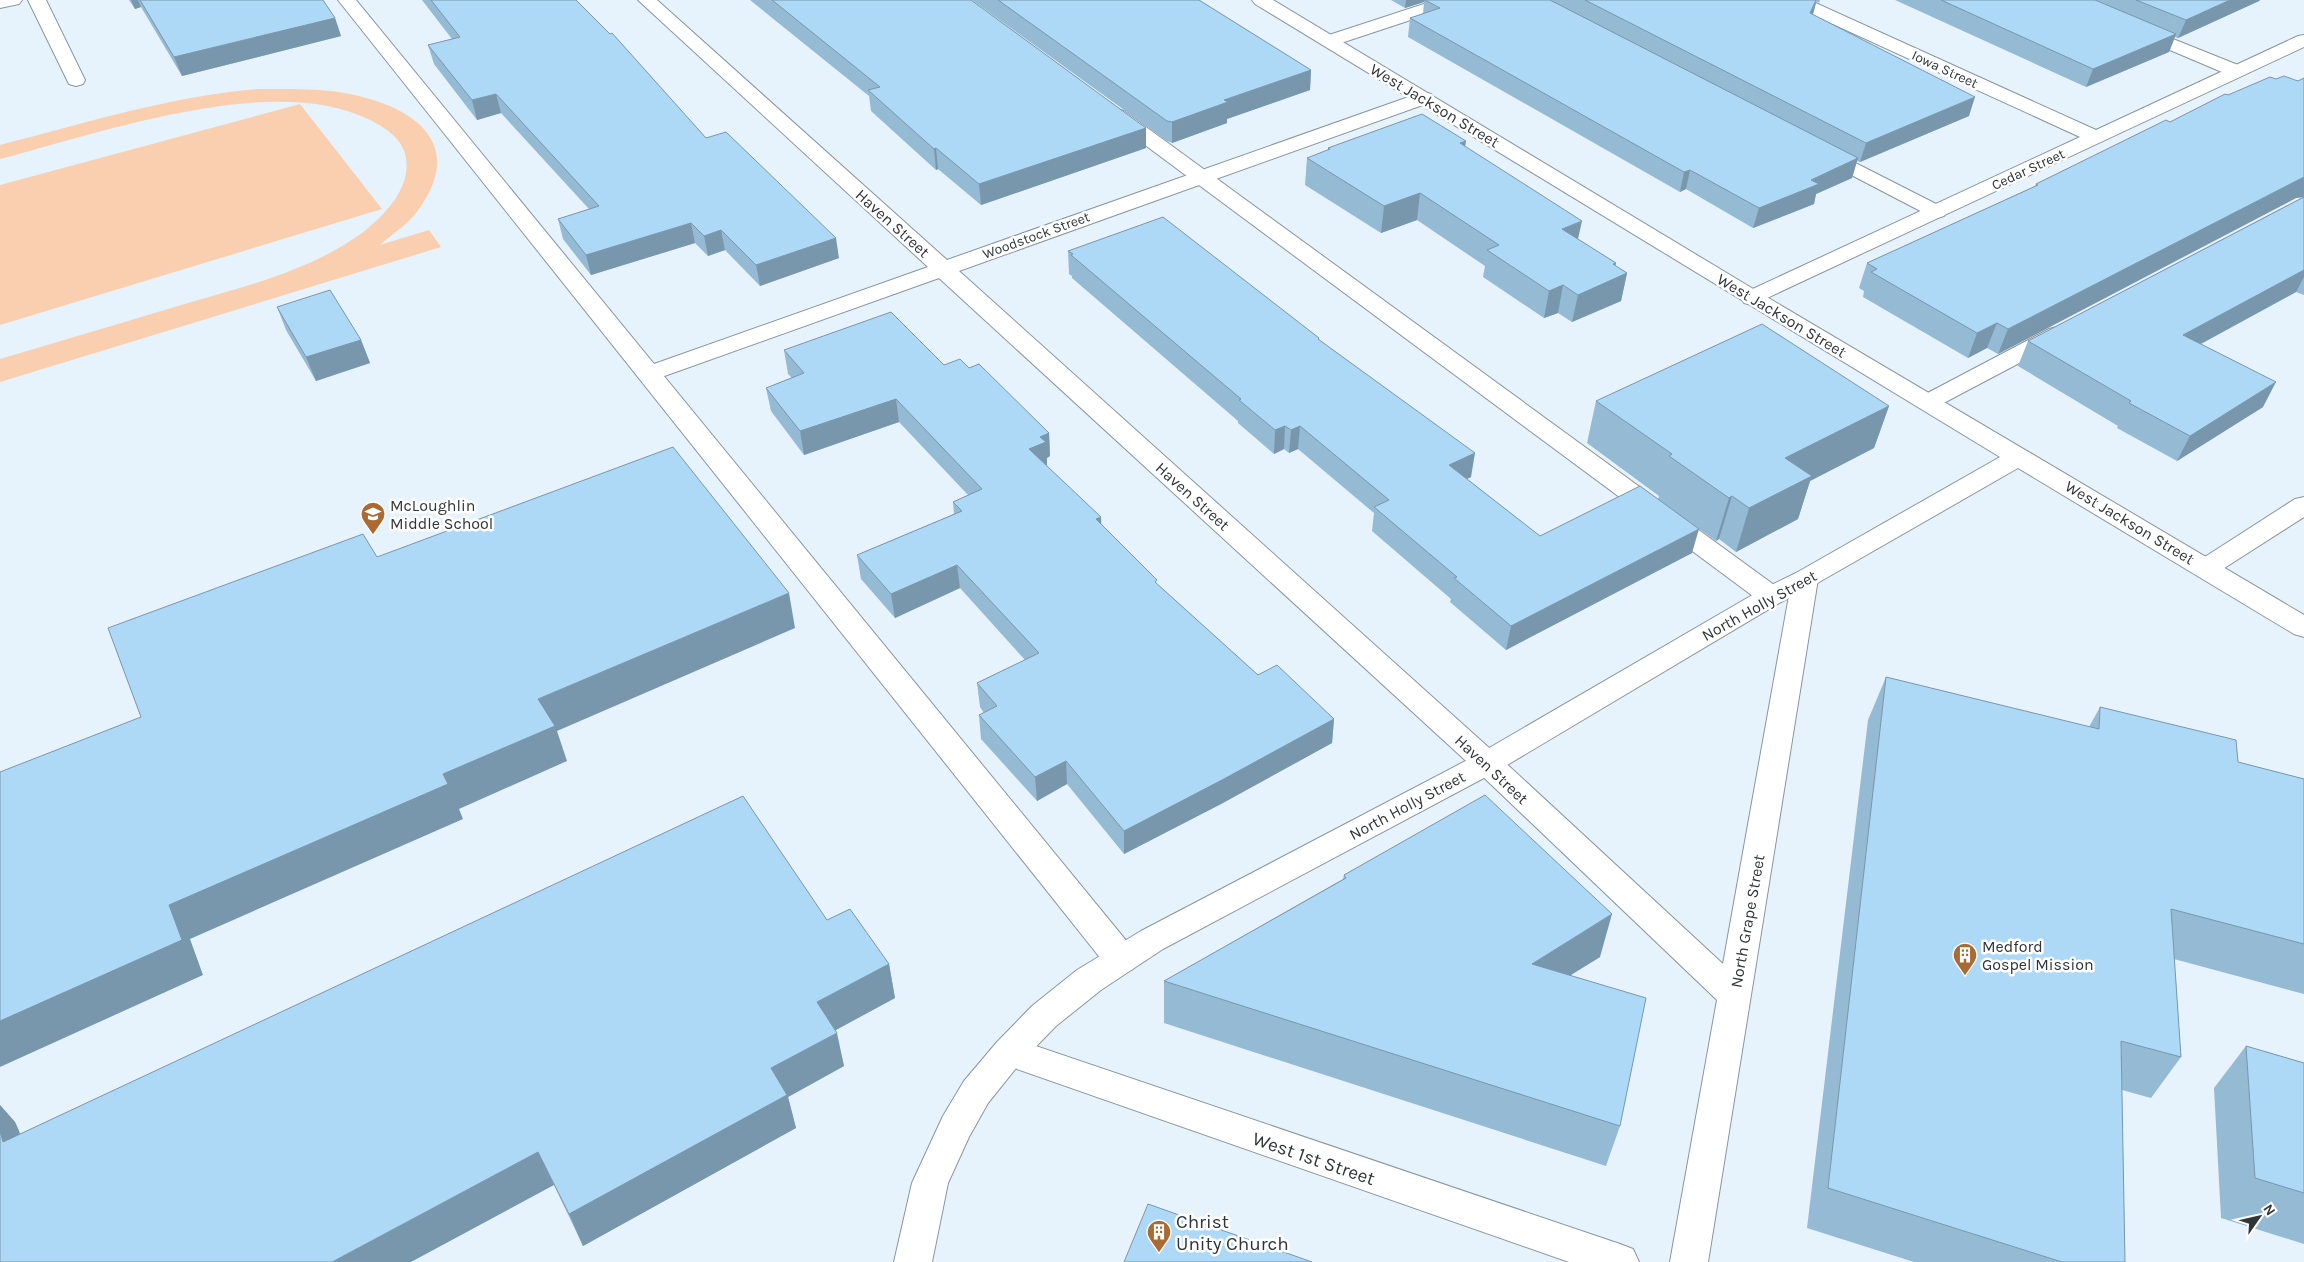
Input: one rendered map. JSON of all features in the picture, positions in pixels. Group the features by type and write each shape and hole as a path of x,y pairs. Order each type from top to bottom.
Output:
{"street":[{"path":"0,3 13,0"},
{"path":"37,0 76,80"},
{"path":"347,0 1121,959"},
{"name":"Haven Street","path":"647,0 1486,763 1735,996"},
{"name":"West Jackson Street","path":"1261,0 1752,298 2304,627"},
{"path":"1329,41 1453,0"},
{"name":"Iowa Street","path":"1795,0 2095,137"},
{"path":"2119,22 2236,71"},
{"name":"Cedar Street","path":"1752,298 2304,40"},
{"name":"Woodstock Street","path":"648,374 1200,176 1424,98"},
{"path":"1103,106 1771,596"},
{"path":"1804,142 1937,212"},
{"path":"1928,402 2076,324"},
{"name":"North Holly Street","path":"913,1262 930,1183 956,1127 976,1092 1009,1052 1044,1016 1089,980 1152,940 1486,763 1771,596 1805,579 2020,456"},
{"path":"2206,568 2304,504"},
{"name":"North Grape Street","path":"1689,1262 1805,579"},
{"name":"West 1st Street","path":"1009,1052 1620,1262"}],"shaded area":[{"path":"259,89 316,90 350,94 394,108 412,119 426,132 435,147 437,165 432,186 415,214 406,224 380,245 429,230 441,247 0,382 0,359 278,276 342,246 362,233 387,210 400,191 404,180 406,158 401,145 393,135 376,123 331,107 286,102 237,104 186,111 136,122 0,159 0,145 96,119 193,98"},
{"path":"300,104 382,209 0,325 0,185"}],"building":[{"path":"140,0 323,0 335,18 174,57"},
{"path":"431,0 576,0 610,34 612,33 706,138 726,132 836,238 756,265 721,230 704,236 691,223 586,255 558,219 599,206 496,94 472,100 428,45 460,37"},
{"path":"772,0 971,0 1146,128 979,184 936,148 934,149 868,90 880,87"},
{"path":"998,0 1199,0 1311,70 1224,100 1228,102 1172,122 1167,121"},
{"path":"1425,0 1550,0 1858,158 1811,180 1819,184 1759,208 1690,170 1684,172 1410,18 1440,8"},
{"path":"1585,0 1816,0 1810,13 1975,97 1866,143"},
{"path":"1941,0 2095,0 2176,34 2093,69"},
{"path":"2136,0 2230,0 2186,20"},
{"path":"2284,76 2298,81 2304,78 2304,177 2008,329 1997,323 1977,333 1871,272 1877,269 1867,263 2038,185 2036,184 2166,120 2170,122 2225,94 2228,95 2270,77 2276,79"},
{"path":"1422,114 1466,141 1460,143 1582,221 1562,229 1616,263 1613,264 1627,273 1578,295 1563,285 1549,291 1487,250 1499,245 1420,193 1384,206 1307,158 1330,149 1328,148"},
{"path":"2304,197 2304,270 2183,335 2276,382 2190,436 2129,403 2131,401 2028,341"},
{"path":"1163,217 1318,339 1475,453 1449,465 1540,536 1640,486 1699,529 1511,626 1454,578 1457,577 1374,507 1389,500 1300,426 1291,430 1285,426 1275,430 1068,251"},
{"path":"330,290 361,340 306,357 277,307"},
{"path":"891,312 944,365 960,359 969,368 979,364 1049,433 1040,437 1046,442 1029,449 1101,517 1096,519 1157,580 1155,582 1258,675 1277,665 1334,719 1124,831 1066,761 1035,777 979,715 997,706 977,683 1039,653 957,565 891,594 857,555 962,511 953,502 982,489 896,399 800,431 766,388 804,373 784,350"},
{"path":"1762,324 1889,406 1785,458 1812,476 1749,508 1732,496 1729,498 1669,456 1672,454 1596,401"},
{"name":"McLoughlin Middle School","path":"673,447 789,593 538,699 555,726 443,774 448,784 169,905 182,940 0,1021 0,772 141,717 108,628 363,534 377,557"},
{"name":"Medford Gospel Mission","path":"1886,677 2099,729 2100,707 2236,740 2238,762 2304,779 2304,944 2171,909 2181,1057 2121,1041 2125,1262 2062,1262 1828,1188"},
{"path":"1485,795 1612,914 1532,964 1646,998 1620,1126 1164,981 1346,878 1344,875"},
{"path":"743,796 827,920 850,909 889,964 817,1002 837,1033 771,1068 787,1095 569,1214 538,1152 332,1262 0,1262 0,1131 3,1142"},
{"path":"2246,1046 2304,1063 2304,1193 2255,1178"},
{"path":"1148,1204 1312,1262 1124,1262"}],"place":[{"name":"McLoughlin Middle School","path":"373,535"},
{"name":"Medford Gospel Mission","path":"1965,976"},
{"name":"Christ Unity Church","path":"1159,1253"}]}
